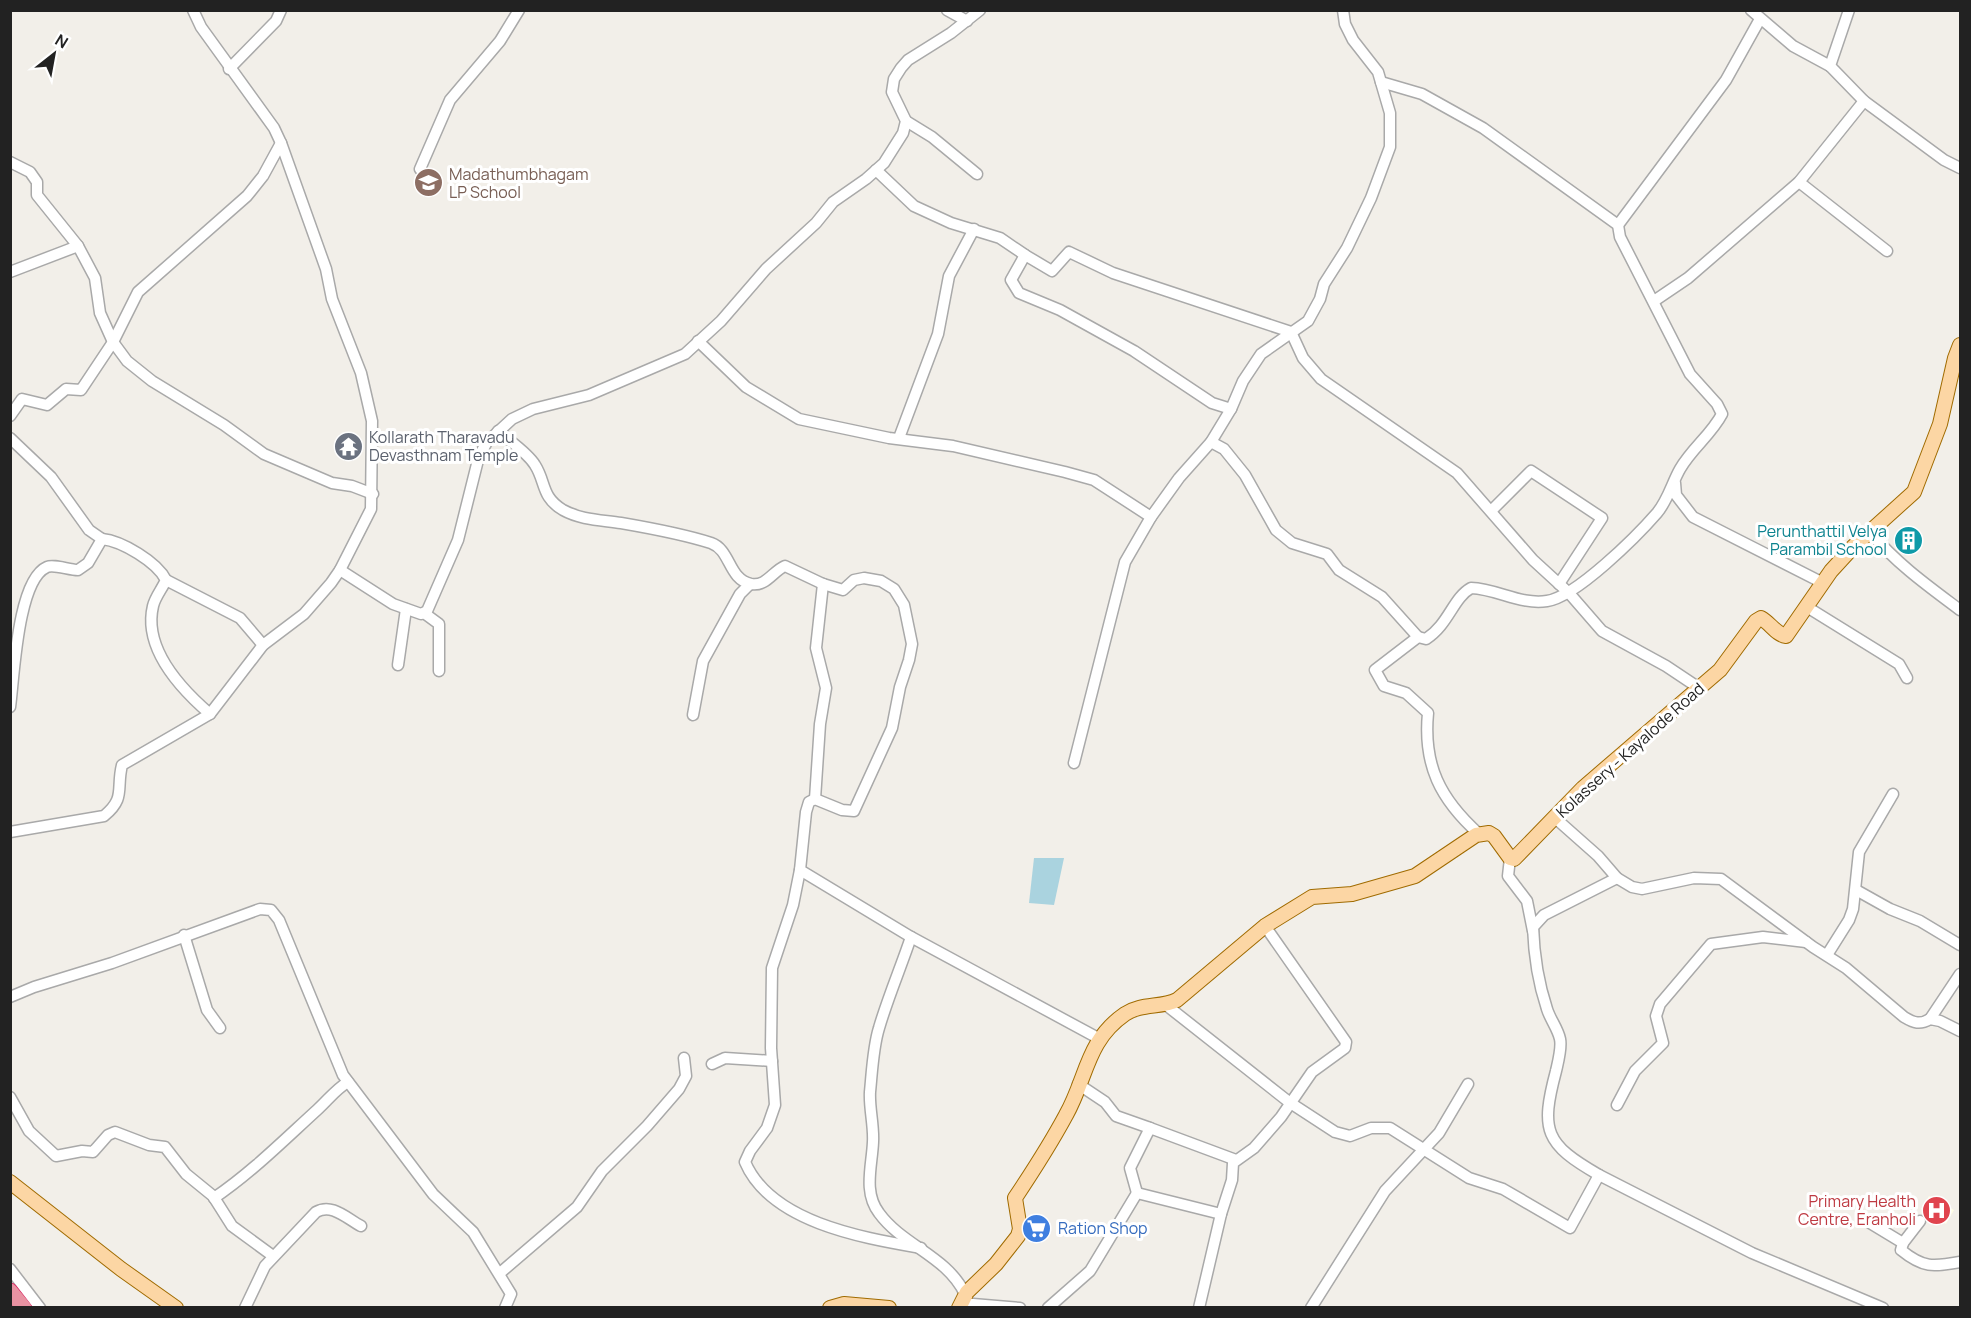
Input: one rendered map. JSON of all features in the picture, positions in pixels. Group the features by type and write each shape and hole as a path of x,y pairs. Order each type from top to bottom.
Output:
{"highway":[{"path":"10,1291 24,1308"}],"main road":[{"name":"Kolassery - Kayalode Road","path":"1510,858 1514,859 1583,788 1720,670 1756,621 1761,618 1767,621 1782,636 1786,636 1823,583 1853,547 1914,492 1940,424 1954,358 1960,345"},
{"path":"962,1302 1018,1236 1020,1229 1015,1198 1068,1113 1098,1038 1126,1013 1148,1005 1166,1005 1178,1000 1265,926 1312,897 1352,894 1415,876 1479,834 1494,836 1510,858"},
{"path":"10,1182 121,1269 176,1308"},
{"path":"830,1308 844,1304 889,1308"}],"street":[{"path":"10,832 104,816 114,807 121,795 119,778 122,765 210,714 262,645 304,614 340,570 371,509 373,494 372,421 361,373 332,299 326,269 281,142 274,128 229,69 201,27 193,10"},
{"path":"229,69 276,21 281,10"},
{"path":"420,169 450,100 500,40 519,10"},
{"path":"947,10 967,21"},
{"path":"977,174 932,137 906,121 892,92 898,74 908,60 980,10"},
{"path":"1074,763 1125,562 1151,517 1179,478 1211,442 1231,409 1243,381 1261,354 1308,321 1320,299 1324,284 1347,248 1371,198 1390,147 1390,113 1378,72 1353,40 1345,24 1343,10"},
{"path":"1751,10 1793,46 1830,66 1864,101 1944,160 1960,168"},
{"path":"1830,66 1849,10"},
{"path":"1618,225 1726,80 1760,19"},
{"path":"1211,442 1224,448 1245,475 1276,530 1292,543 1327,554 1339,570 1382,597 1418,637 1426,639 1443,627 1464,593 1471,588 1527,602 1550,601 1569,593 1603,565 1658,512 1675,483 1680,469 1714,430 1722,414 1717,404 1690,374 1620,237 1618,225 1483,128 1422,94 1381,82"},
{"path":"1654,302 1688,278 1798,182 1864,101"},
{"path":"424,614 432,602 459,540 479,456 487,442 512,419 533,409 589,395 685,354 721,321 766,268 816,223 833,202 876,170 903,133 906,121"},
{"path":"10,416 22,399 47,405 66,389 81,390 113,342 138,292 247,196 263,176 281,142"},
{"path":"10,162 30,172 37,182 37,195 78,246 95,278 100,313 113,342 127,361 152,381 224,425 264,454 332,483 352,486 373,494"},
{"path":"876,170 914,206 1000,238 1052,271 1069,252 1113,273 1291,332 1303,357 1321,379 1456,473 1533,560 1569,593 1602,631 1666,666 1699,688"},
{"path":"1798,182 1887,251"},
{"path":"899,438 938,334 949,276 974,229"},
{"path":"10,272 78,246"},
{"path":"1025,255 1011,280 1019,293 1060,310 1144,357 1212,403 1231,409"},
{"path":"698,341 746,387 799,419 953,446 1094,480 1151,517"},
{"path":"498,431 535,465 542,489 562,510 583,518 624,523 710,543 723,551 736,576 750,584 759,584 785,566 843,591 854,580 864,578 881,580 894,589 904,605 912,644 892,728 854,811 842,810 815,799"},
{"path":"10,438 51,477 89,530 102,539 139,556 160,571 166,580 240,618 262,645"},
{"path":"1491,511 1531,471 1602,518 1559,584"},
{"path":"1675,483 1676,495 1693,517 1823,583"},
{"path":"1871,533 1890,555 1915,577 1960,610"},
{"path":"10,707 18,630 34,582 42,570 49,566 78,570 88,563 102,539"},
{"path":"340,570 374,593 406,609 424,614 439,624 439,671"},
{"path":"166,580 153,604 154,638 165,664 194,700 210,714"},
{"path":"693,715 704,661 740,594 750,584"},
{"path":"823,584 816,648 826,688 820,724 815,799 806,807 794,905 772,968 772,1061 775,1105 767,1128 745,1162 752,1177 771,1195 796,1212 825,1225 873,1239 921,1248"},
{"path":"1806,607 1899,664 1906,678"},
{"path":"398,665 406,609"},
{"path":"1418,637 1375,670 1384,686 1406,693 1428,713 1425,740 1434,778 1458,812 1479,834"},
{"path":"1827,955 1849,920 1856,890 1859,852 1893,794"},
{"path":"1554,818 1598,856 1617,878 1642,889 1694,878 1721,879 1871,987 1904,1017 1922,1023 1930,1019 1960,974"},
{"path":"1510,858 1508,876 1527,901 1533,931 1538,983 1561,1040 1559,1059 1546,1108 1548,1127 1554,1142 1573,1160 1599,1175 1752,1253 1883,1308"},
{"path":"800,870 911,937 1098,1038"},
{"path":"1533,931 1533,927 1544,915 1617,878"},
{"path":"1856,890 1890,909 1920,921 1960,945"},
{"path":"10,996 112,963 260,909 271,910 279,920 331,1047 348,1082 433,1194 474,1233 511,1294 505,1308"},
{"path":"1199,1308 1236,1160 1254,1148 1281,1116 1312,1072 1344,1048 1346,1042 1265,926"},
{"path":"184,935 207,1010 219,1029"},
{"path":"911,937 878,1029 870,1093 873,1140 868,1171 872,1198 878,1212 905,1238 921,1248 949,1272 962,1302 1020,1308"},
{"path":"1617,1105 1635,1071 1663,1043 1656,1017 1660,1004 1711,945 1763,937 1806,942"},
{"path":"1166,1005 1289,1102 1335,1132 1350,1136 1371,1128 1390,1128 1469,1178 1503,1189 1570,1228 1599,1175"},
{"path":"1930,1019 1960,1031"},
{"path":"500,1273 578,1207 602,1171 654,1119 679,1089 686,1076 684,1058"},
{"path":"712,1064 725,1058 772,1061"},
{"path":"214,1198 231,1186 320,1107 337,1088 348,1082"},
{"path":"1078,1084 1105,1102 1116,1116 1215,1150 1236,1160"},
{"path":"1311,1308 1385,1191 1439,1133 1467,1084"},
{"path":"10,1097 29,1131 43,1148 56,1156 82,1151 93,1152 108,1135 115,1132 127,1134 149,1145 165,1147 186,1174 214,1198 232,1226 273,1256"},
{"path":"1048,1308 1090,1271 1137,1193 1130,1168 1150,1128"},
{"path":"1137,1193 1221,1214"},
{"path":"245,1308 257,1279 273,1256 309,1219 324,1208 332,1209 361,1226"},
{"path":"1920,1221 1903,1243 1901,1250 1922,1265 1960,1262"},
{"path":"1870,1223 1903,1243"},
{"path":"10,1269 40,1308"}],"shaded area":[{"name":"Primary Health Centre, Eranholi","path":"1929,1196 1954,1210 1946,1224 1921,1209"}],"water":[{"path":"1034,858 1064,858 1054,905 1029,903"}],"place":[{"name":"Madathumbhagam LP School","path":"428,183"},
{"name":"Kollarath Tharavadu Devasthnam Temple","path":"348,446"},
{"name":"Perunthattil Velya Parambil School","path":"1908,540"},
{"name":"Primary Health Centre, Eranholi","path":"1937,1210"},
{"name":"Ration Shop","path":"1037,1228"}]}
